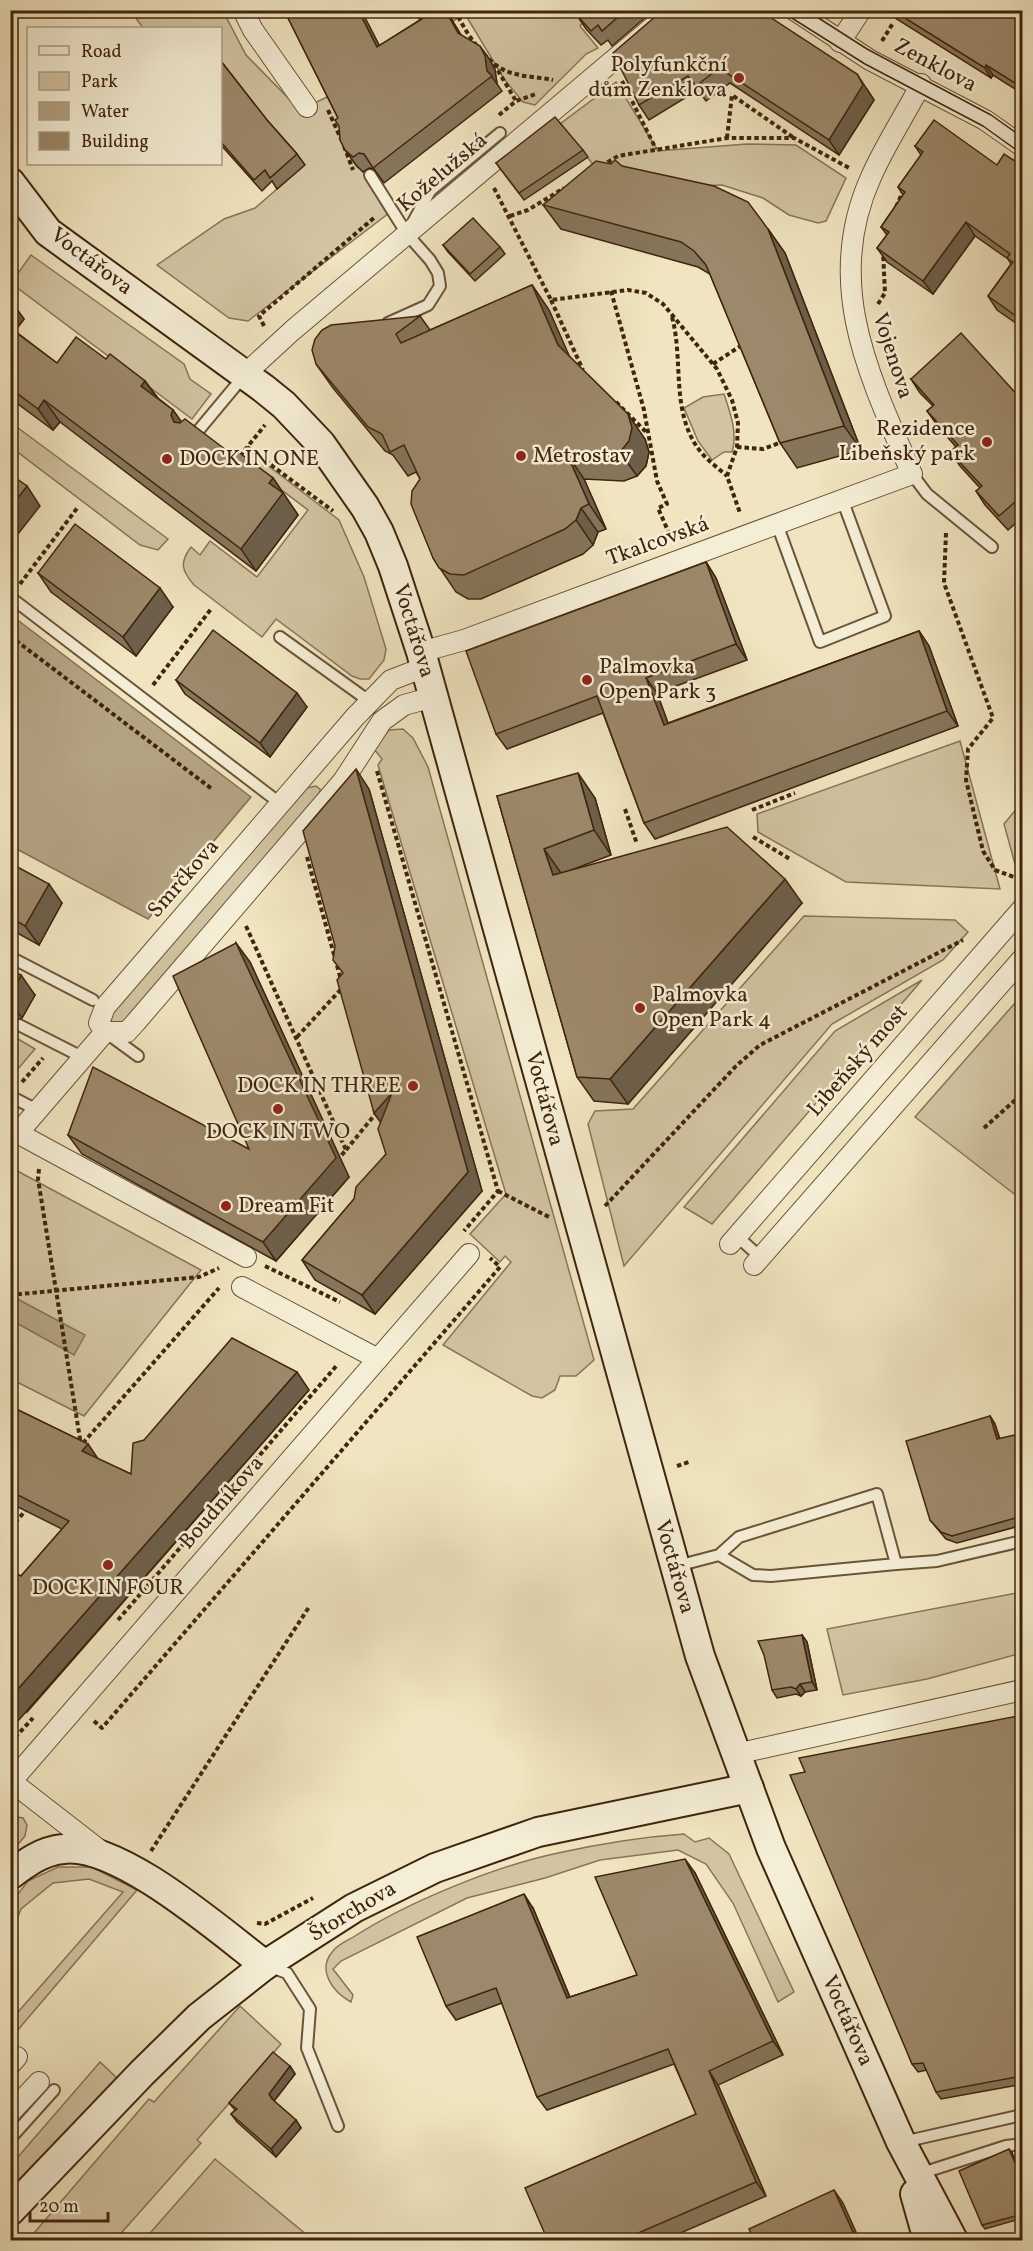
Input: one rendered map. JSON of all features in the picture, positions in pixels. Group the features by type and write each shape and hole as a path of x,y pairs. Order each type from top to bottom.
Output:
{"main road":[{"name":"Voctářova","path":"10,182 48,232 245,374 284,405 321,444 365,507 393,566 423,660 700,1656 771,1848 901,2142 953,2241"},
{"name":"Štorchova","path":"10,2211 142,2073 199,2018 265,1965 393,1887 493,1846 581,1821 749,1788"},
{"path":"10,1875 33,1858 63,1849 88,1850 108,1857 138,1872 265,1965"},
{"name":"Voctářova","path":"901,2142 928,2241"}],"street":[{"path":"243,10 253,30 307,107"},
{"name":"Koželužská","path":"245,374 673,10"},
{"name":"Zenklova","path":"794,10 840,42 985,120 1023,146"},
{"path":"840,42 861,10"},
{"name":"Vojenova","path":"912,474 861,352 850,302 850,265 854,230 871,177 921,84"},
{"name":"Tkalcovská","path":"423,660 464,640 912,474"},
{"name":"Smrčkova","path":"105,1032 99,1023 105,1007 369,702 391,680 423,660"},
{"path":"246,1257 14,1131 37,1110 105,1032 127,1032 343,781 363,753 372,732 387,716 404,705 433,697"},
{"path":"318,760 343,781"},
{"name":"Libeňský most","path":"734,1240 1023,909"},
{"path":"757,1261 1023,960"},
{"name":"Boudníkova","path":"11,1782 474,1250"},
{"path":"242,1287 378,1359"},
{"path":"736,1754 1023,1690"},
{"path":"11,1782 108,1857"},
{"path":"10,2113 46,2086"}],"lane":[{"path":"407,234 423,200 430,191 500,133"},
{"path":"370,175 407,234 430,260 438,273 440,286 428,304 376,329"},
{"path":"193,437 245,374"},
{"path":"912,474 927,494 992,547"},
{"path":"777,524 820,642 885,616 842,499"},
{"path":"13,593 281,804"},
{"path":"280,637 369,702"},
{"path":"10,957 93,1000"},
{"path":"19,1025 84,1058"},
{"path":"105,1032 138,1056"},
{"path":"10,1096 37,1110"},
{"path":"734,1240 757,1261"},
{"path":"674,1567 719,1555 739,1537 877,1494 896,1564"},
{"path":"719,1555 753,1575 771,1576 937,1561 1023,1540"},
{"path":"265,1965 287,1973 310,2008 307,2048 338,2126"},
{"path":"10,2139 46,2086"},
{"path":"901,2142 1023,2115"},
{"path":"918,2175 1006,2146 1023,2144"}],"path":[{"path":"455,10 470,36 492,61 516,101"},
{"path":"492,61 506,71 566,82 579,90"},
{"path":"612,61 656,149"},
{"path":"727,138 732,95 794,138 857,173"},
{"path":"598,168 618,156 727,138 794,138"},
{"path":"484,170 510,216 551,300 580,368 589,376"},
{"path":"895,208 908,180"},
{"path":"510,216 528,210 568,186"},
{"path":"268,334 259,316 376,216"},
{"path":"874,309 885,293 882,266 886,240"},
{"path":"551,300 611,291 646,292 663,304 713,364 732,400 738,423 737,447 727,476"},
{"path":"611,291 648,434 657,481 667,504 658,508 674,543"},
{"path":"672,315 677,336 678,383 686,425 700,451 727,476 741,517"},
{"path":"713,364 745,343"},
{"path":"614,401 648,434"},
{"path":"233,465 266,424"},
{"path":"737,447 763,449 786,440"},
{"path":"247,447 341,517"},
{"path":"13,593 78,507"},
{"path":"946,531 944,583 993,718 968,749 966,780 983,851 995,870 1022,880"},
{"path":"149,690 211,609"},
{"path":"10,636 212,789"},
{"path":"375,764 498,1191 555,1220"},
{"path":"752,810 795,793"},
{"path":"625,809 638,844"},
{"path":"753,837 790,859"},
{"path":"307,856 346,998"},
{"path":"236,906 346,1150"},
{"path":"605,1206 736,1066 760,1044 972,936"},
{"path":"297,1038 343,987"},
{"path":"984,1128 1023,1094"},
{"path":"340,1157 378,1114 375,1102"},
{"path":"43,1147 38,1179 83,1443"},
{"path":"87,1715 102,1728 500,1268 474,1250 461,1234 498,1191"},
{"path":"11,1295 199,1277 246,1257"},
{"path":"76,1452 246,1257"},
{"path":"267,1267 340,1302"},
{"path":"265,1278 272,1270"},
{"path":"117,1621 354,1346"},
{"path":"73,1438 83,1443"},
{"path":"677,1466 689,1462"},
{"path":"10,1528 32,1502"},
{"path":"138,1872 309,1607"},
{"path":"10,1743 36,1715"}],"green space":[{"path":"131,11 223,11 246,55 300,110 329,96 348,132 352,159 357,167 370,175 389,213 248,321 229,318 157,265 224,219 255,208 277,189 275,131 222,62 222,27 142,27"},
{"path":"446,11 592,11 580,26 598,48 586,54 535,105 523,102 504,79 465,14 453,21"},
{"path":"616,82 658,151 747,144 796,145 846,178 826,221 818,223 789,215 763,198 722,185 664,187 601,174 560,124"},
{"path":"31,255 184,364 190,379 211,394 192,419 11,283"},
{"path":"724,394 732,423 734,445 732,452 724,452 712,460 698,441 684,408 703,397"},
{"path":"10,422 168,539 158,550 140,545 11,447"},
{"path":"258,458 339,520 364,577 386,649 384,660 369,679 352,676 276,619 262,637 194,585 187,575 184,562 191,547 200,555 210,541 257,577 308,510 251,467"},
{"path":"403,729 413,738 428,767 594,1360 576,1376 560,1376 555,1390 542,1398 532,1396 443,1345 511,1262 505,1256 500,1262 470,1234 506,1194 378,765 382,759 374,749 389,730"},
{"path":"960,741 1000,889 846,882 758,832 757,814"},
{"path":"316,786 320,789 320,797 127,1020 113,1026 108,1023 113,1011 307,788"},
{"path":"1022,802 1022,870 1018,875 1004,824"},
{"path":"804,916 955,920 968,932 943,960 832,1024 624,1266 588,1124 595,1111 633,1109"},
{"path":"922,980 712,1224 684,1207 835,1031"},
{"path":"1022,995 1022,1200 915,1117"},
{"path":"13,1036 35,1049 11,1077 11,1041"},
{"path":"10,1167 201,1270 84,1416 11,1379"},
{"path":"1022,1592 1022,1653 927,1679 843,1695 827,1629"},
{"path":"11,1816 23,1818 27,1825 25,1836 11,1853"},
{"path":"684,1834 695,1842 709,1838 729,1854 794,1992 778,2002 733,1903 706,1864 678,1850 600,1860 545,1878 467,1898 341,1961 333,1969 353,1995 351,2002 338,1992 326,1973 328,1958 338,1946 376,1923 426,1898 480,1876 558,1853 621,1841"},
{"path":"58,1867 92,1867 137,1890 11,2038 11,2020 123,1892 89,1879 53,1883 21,1909 11,1935 11,1903 28,1881"},
{"path":"240,2006 281,2044 197,2140 201,2143 115,2240 28,2240 149,2099 154,2102"},
{"path":"100,2062 117,2078 11,2190 11,2165"},
{"path":"215,2159 313,2240 144,2240"}],"water":[{"path":"11,615 251,797 148,919 11,846"},
{"path":"10,1295 85,1335 74,1355 11,1320"}],"building":[{"path":"284,10 358,10 377,47 422,19 414,10 445,10 458,33 480,46 485,56 487,71 492,76 373,168 364,154 359,153 353,157 345,150 340,140 339,126 335,120 338,118"},
{"path":"580,10 626,10 602,31 598,25 591,31 576,14"},
{"name":"Polyfunkční dům Zenklova","path":"663,10 759,10 857,74 863,85 829,140 719,68 696,86 688,76 639,105 613,53"},
{"path":"892,10 1023,10 1023,88 986,65 985,68"},
{"path":"222,63 297,154 270,178 265,170 254,180 222,143"},
{"path":"555,117 583,150 519,193 496,163"},
{"path":"934,120 997,165 1004,154 1023,166 1023,321 988,296 1013,262 1007,258 1010,254 966,222 923,281 877,248 889,232 881,227 905,192 898,187 923,152 915,146"},
{"path":"615,160 622,166 714,186 748,202 768,229 844,426 780,443 706,265 694,251 681,242 543,205 596,161 611,164"},
{"path":"473,218 500,247 470,274 443,245"},
{"name":"Metrostav","path":"532,285 558,345 628,414 632,428 629,441 620,452 606,456 567,454 589,504 581,508 576,520 565,529 464,575 450,574 439,568 433,558 411,504 412,491 420,479 404,445 390,452 382,434 368,427 316,364 312,350 315,339 322,330 331,325 420,316 396,334 401,343"},
{"name":"DOCK IN ONE","path":"10,328 57,363 76,337 106,359 110,354 145,381 141,386 173,410 171,415 174,422 180,423 185,419 234,456 237,451 273,478 269,483 283,493 241,549 44,400 38,409 10,388"},
{"name":"Rezidence Libeňský park","path":"961,333 1023,401 1023,495 999,516 976,491 982,486 950,452 958,445 927,411 934,405 911,379"},
{"path":"10,474 27,486 10,508"},
{"path":"75,524 160,588 123,637 38,573"},
{"path":"706,562 736,644 646,678 664,725 919,631 947,711 644,823 597,696 496,734 466,651"},
{"path":"213,630 297,693 260,743 176,680"},
{"name":"DOCK IN THREE","path":"356,769 468,1172 362,1295 302,1260 354,1199 356,1187 386,1154 378,1129 392,1093 374,1113 337,980 343,973 333,960 335,946 303,831"},
{"name":"Palmovka Open Park 4","path":"578,773 594,830 544,849 553,875 727,827 785,879 610,1079 577,1077 497,796"},
{"path":"10,863 49,884 25,926 10,917"},
{"name":"DOCK IN TWO","path":"236,943 336,1158 263,1242 68,1135 93,1067 249,1149 173,976"},
{"path":"10,970 21,975 10,996"},
{"path":"232,1338 297,1372 10,1698 10,1570 21,1576 69,1521 10,1491 10,1406 88,1444 82,1451 131,1474 133,1443 144,1440"},
{"path":"990,1416 997,1439 1015,1435 1019,1453 1023,1452 1023,1503 1016,1505 1019,1517 952,1536 941,1532 930,1520 906,1441"},
{"path":"802,1635 812,1682 800,1684 796,1689 791,1687 772,1690 764,1655 758,1641"},
{"path":"1023,1715 1023,2085 1018,2086 1016,2077 936,2092 923,2063 912,2064 790,1775 805,1772 799,1758"},
{"path":"685,1859 773,2041 709,2071 756,2182 620,2241 548,2241 525,2188 696,2114 668,2049 537,2097 496,1988 446,2006 417,1937 524,1894 567,1998 637,1975 595,1877"},
{"path":"273,2052 290,2066 269,2094 296,2120 271,2149 231,2114 237,2109 229,2103"},
{"path":"1009,2149 1023,2181 1023,2214 982,2225 959,2171"},
{"path":"834,2190 857,2241 754,2241 749,2229"}],"tram line":[{"path":"779,10 865,64 983,126 1022,154"},
{"path":"806,10 867,49 991,115 1022,137"}],"place":[{"name":"Polyfunkční dům Zenklova","path":"739,78"},
{"name":"Rezidence Libeňský park","path":"987,442"},
{"name":"Metrostav","path":"521,456"},
{"name":"DOCK IN ONE","path":"167,459"},
{"name":"Palmovka Open Park 3","path":"587,680"},
{"name":"Palmovka Open Park 4","path":"640,1008"},
{"name":"DOCK IN THREE","path":"413,1086"},
{"name":"DOCK IN TWO","path":"278,1109"},
{"name":"Dream Fit","path":"226,1206"},
{"name":"DOCK IN FOUR","path":"108,1565"}]}
